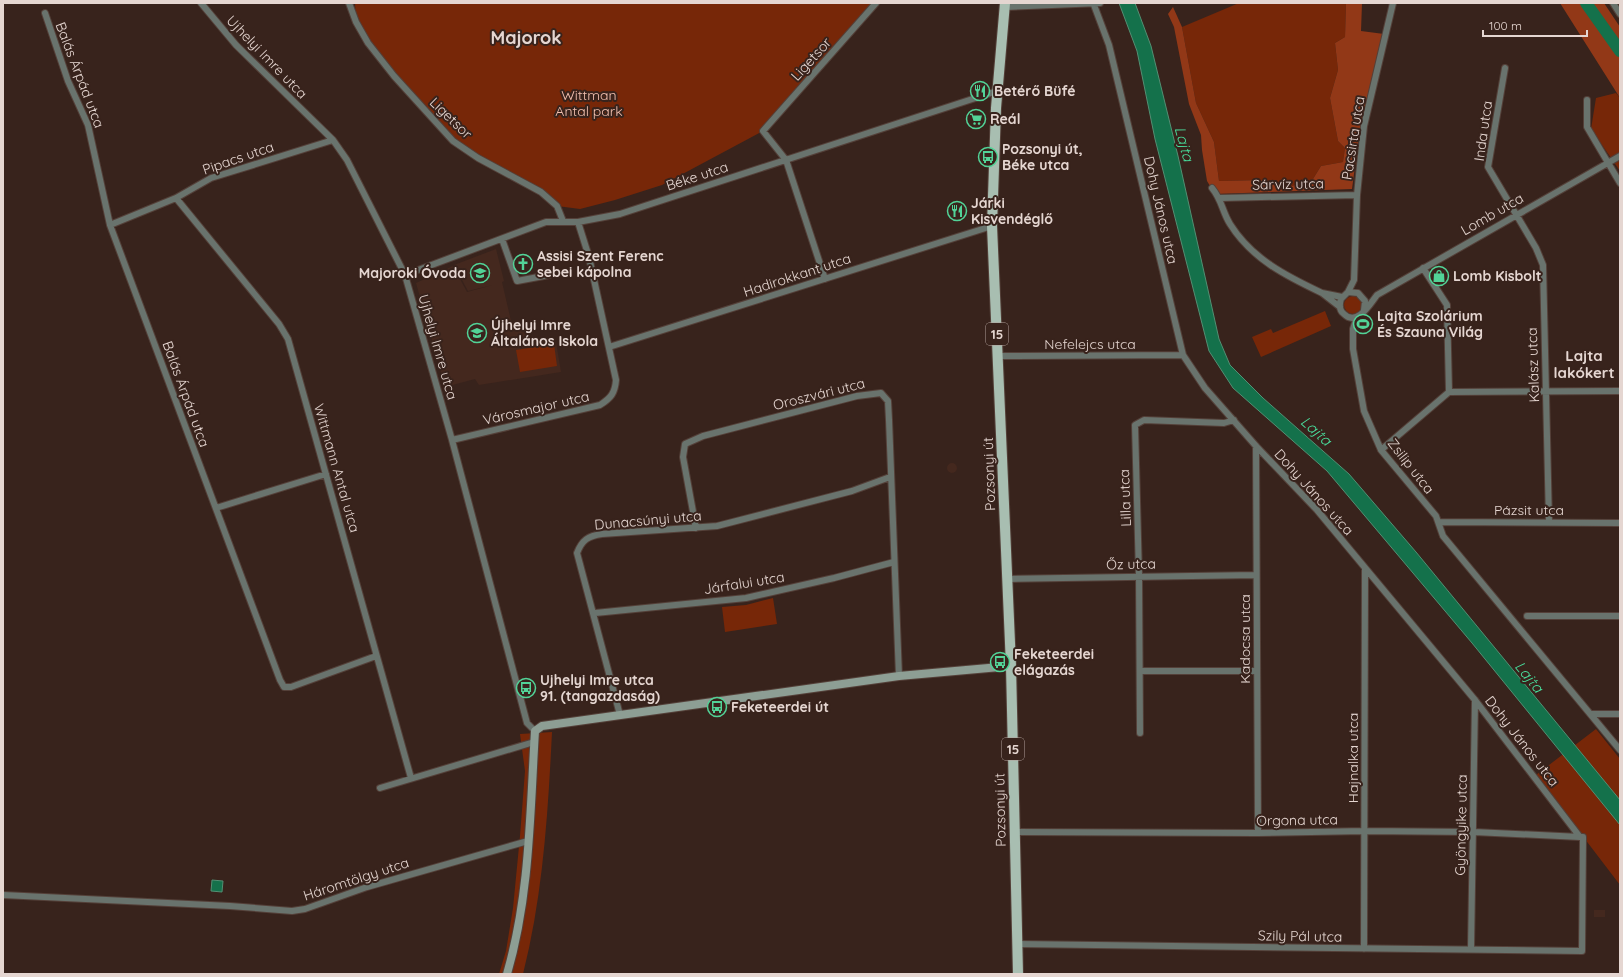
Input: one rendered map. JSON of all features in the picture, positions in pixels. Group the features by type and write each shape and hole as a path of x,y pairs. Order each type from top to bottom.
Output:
{"main road":[{"name":"Pozsonyi út","path":"1005,5 997,91 992,226 1011,666 1017,944"},
{"path":"507,974 522,910 535,731 542,726 899,676 1011,666"},
{"name":"15","path":"1017,944 1018,974"}],"street":[{"name":"Ujhelyi Imre utca","path":"201,3 236,45 333,140 347,160 404,275 452,440 527,722 535,731"},
{"name":"Ligetsor","path":"349,3 356,22 368,43 394,76 453,141 478,158 541,192 557,206 563,221"},
{"name":"Ligetsor","path":"786,160 763,131 876,3"},
{"name":"Pacsirta utca","path":"1354,280 1357,195 1364,126 1394,3"},
{"path":"1613,3 1620,14"},
{"path":"1005,5 1097,4"},
{"name":"Dohy János utca","path":"1097,4 1109,46 1183,356 1205,388 1256,446 1317,510 1366,568 1475,700 1580,837 1583,837 1582,951"},
{"name":"Balás Árpád utca","path":"44,13 68,81 88,125 110,225 283,686 291,687 376,656"},
{"name":"Inda utca","path":"1505,68 1488,167 1516,214"},
{"name":"Béke utca","path":"404,275 546,222 578,222 620,214 997,91"},
{"path":"1587,100 1587,127 1607,164 1620,183"},
{"name":"Pipacs utca","path":"110,225 176,198 211,178 333,140"},
{"name":"Lomb utca","path":"1377,295 1516,214 1620,156"},
{"path":"786,160 825,279"},
{"path":"1212,188 1220,198 1229,222 1244,245 1265,262 1322,293 1340,306"},
{"name":"Sárvíz utca","path":"1220,198 1357,195"},
{"name":"Wittmann Antal utca","path":"176,198 280,324 288,339 411,778"},
{"name":"Kalász utca","path":"1516,214 1536,248 1542,265 1548,522"},
{"name":"Városmajor utca","path":"452,440 600,406 610,399 615,391 616,380 609,347 589,257 578,222"},
{"name":"Hadirokkant utca","path":"609,347 992,226"},
{"path":"502,239 517,281 549,275"},
{"path":"1423,268 1447,306 1449,392"},
{"path":"1353,329 1347,316 1343,314 1340,306 1342,297 1348,292 1354,280"},
{"path":"1354,280 1366,306 1364,310"},
{"path":"1348,292 1377,295"},
{"path":"1322,293 1342,297"},
{"path":"1353,329 1357,317 1377,295"},
{"path":"1347,316 1357,317"},
{"name":"Zsilip utca","path":"1353,329 1353,349 1364,411 1381,450 1439,522 1443,536 1592,714 1620,750"},
{"name":"Nefelejcs utca","path":"998,356 1183,356"},
{"path":"1381,450 1449,392 1546,393 1620,391"},
{"name":"Oroszvári utca","path":"696,528 683,457 685,444 703,436 857,396 881,393 888,401 899,676"},
{"name":"Lilla utca","path":"1140,733 1140,576 1135,425 1144,420 1224,423 1234,420"},
{"name":"Kadocsa utca","path":"1256,446 1258,833"},
{"path":"216,508 326,474"},
{"name":"Dunacsúnyi utca","path":"620,714 595,614 577,553 581,543 590,536 602,534 717,526 852,491 890,477"},
{"name":"Pázsit utca","path":"1439,522 1620,523"},
{"name":"Járfalui utca","path":"595,614 746,598 834,578 894,562"},
{"name":"Hajnalka utca","path":"1364,948 1366,568"},
{"name":"Őz utca","path":"1007,579 1256,575"},
{"path":"1527,616 1620,616"},
{"path":"1141,671 1257,671"},
{"name":"Gyöngyike utca","path":"1471,949 1475,700"},
{"path":"1592,714 1620,714"},
{"path":"380,788 534,742"},
{"name":"Orgona utca","path":"1015,832 1258,833 1365,831 1474,832 1580,837"},
{"name":"Háromtölgy utca","path":"3,895 230,906 292,911 305,909 374,885 528,841"},
{"name":"Szily Pál utca","path":"1017,944 1582,951"}],"shaded area":[{"name":"Lajta","path":"1119,3 1135,3 1151,46 1178,156 1219,339 1230,365 1263,398 1349,474 1416,552 1620,800 1620,825 1472,643 1327,471 1233,388 1209,351 1155,139 1137,51"},
{"path":"1346,3 1362,3 1361,31 1384,34 1359,136 1352,189 1215,194 1207,181 1201,135 1189,104 1174,27 1168,14 1173,7 1182,27 1196,103 1214,142 1219,181 1263,180 1286,188 1313,179 1321,166 1343,162 1345,148 1338,141 1330,98 1338,70 1335,43 1345,37"},
{"path":"1560,3 1604,3 1620,27 1620,98"},
{"name":"Újhelyi Imre Általános Iskola","path":"496,249 504,281 502,282 512,325 542,344 556,342 561,372 479,385 475,379 445,387 416,283 453,266 467,292 493,285 468,291 454,265"},
{"path":"952,463 957,468 952,473 947,468"},
{"path":"212,880 223,881 222,892 211,891"},
{"path":"1594,910 1605,910 1605,917 1594,917"}],"green space":[{"name":"Wittman Antal park","path":"355,3 876,3 763,131 662,185 580,209 557,206 541,192 453,141 394,76 356,22"},
{"path":"1239,3 1346,3 1345,37 1335,43 1338,70 1330,98 1338,141 1345,148 1343,162 1321,166 1313,179 1286,188 1263,180 1219,181 1214,142 1196,103 1182,27"},
{"path":"1616,93 1620,98 1620,171 1591,129 1596,98"},
{"path":"1353,296 1359,299 1362,305 1359,311 1353,314 1347,311 1344,305 1347,299"},
{"path":"1325,311 1331,326 1261,357 1252,337 1271,329 1273,333"},
{"path":"554,344 557,366 520,372 516,350"},
{"path":"773,598 777,624 725,632 722,607 746,605"},
{"path":"1596,729 1620,759 1620,885 1536,775"},
{"path":"552,732 544,854 530,944 523,974 499,974 506,951 513,908 520,836 525,771 520,734"}],"waterway":[{"path":"1586,3 1620,51"}],"place":[{"name":"Betérő Büfé","path":"980,91"},
{"name":"Reál","path":"976,119"},
{"name":"Pozsonyi út, Béke utca","path":"988,157"},
{"name":"Járki Kisvendéglő","path":"957,211"},
{"name":"Assisi Szent Ferenc sebei kápolna","path":"523,264"},
{"name":"Majoroki Óvoda","path":"480,273"},
{"name":"Lomb Kisbolt","path":"1439,276"},
{"name":"Lajta Szolárium És Szauna Világ","path":"1363,324"},
{"name":"Újhelyi Imre Általános Iskola","path":"477,333"},
{"name":"Feketeerdei elágazás","path":"1000,662"},
{"name":"Ujhelyi Imre utca 91. (tangazdaság)","path":"526,688"},
{"name":"Feketeerdei út","path":"717,707"}],"district":[{"name":"Majorok","path":"526,38"},
{"name":"Lajta lakókert","path":"1584,364"}]}
